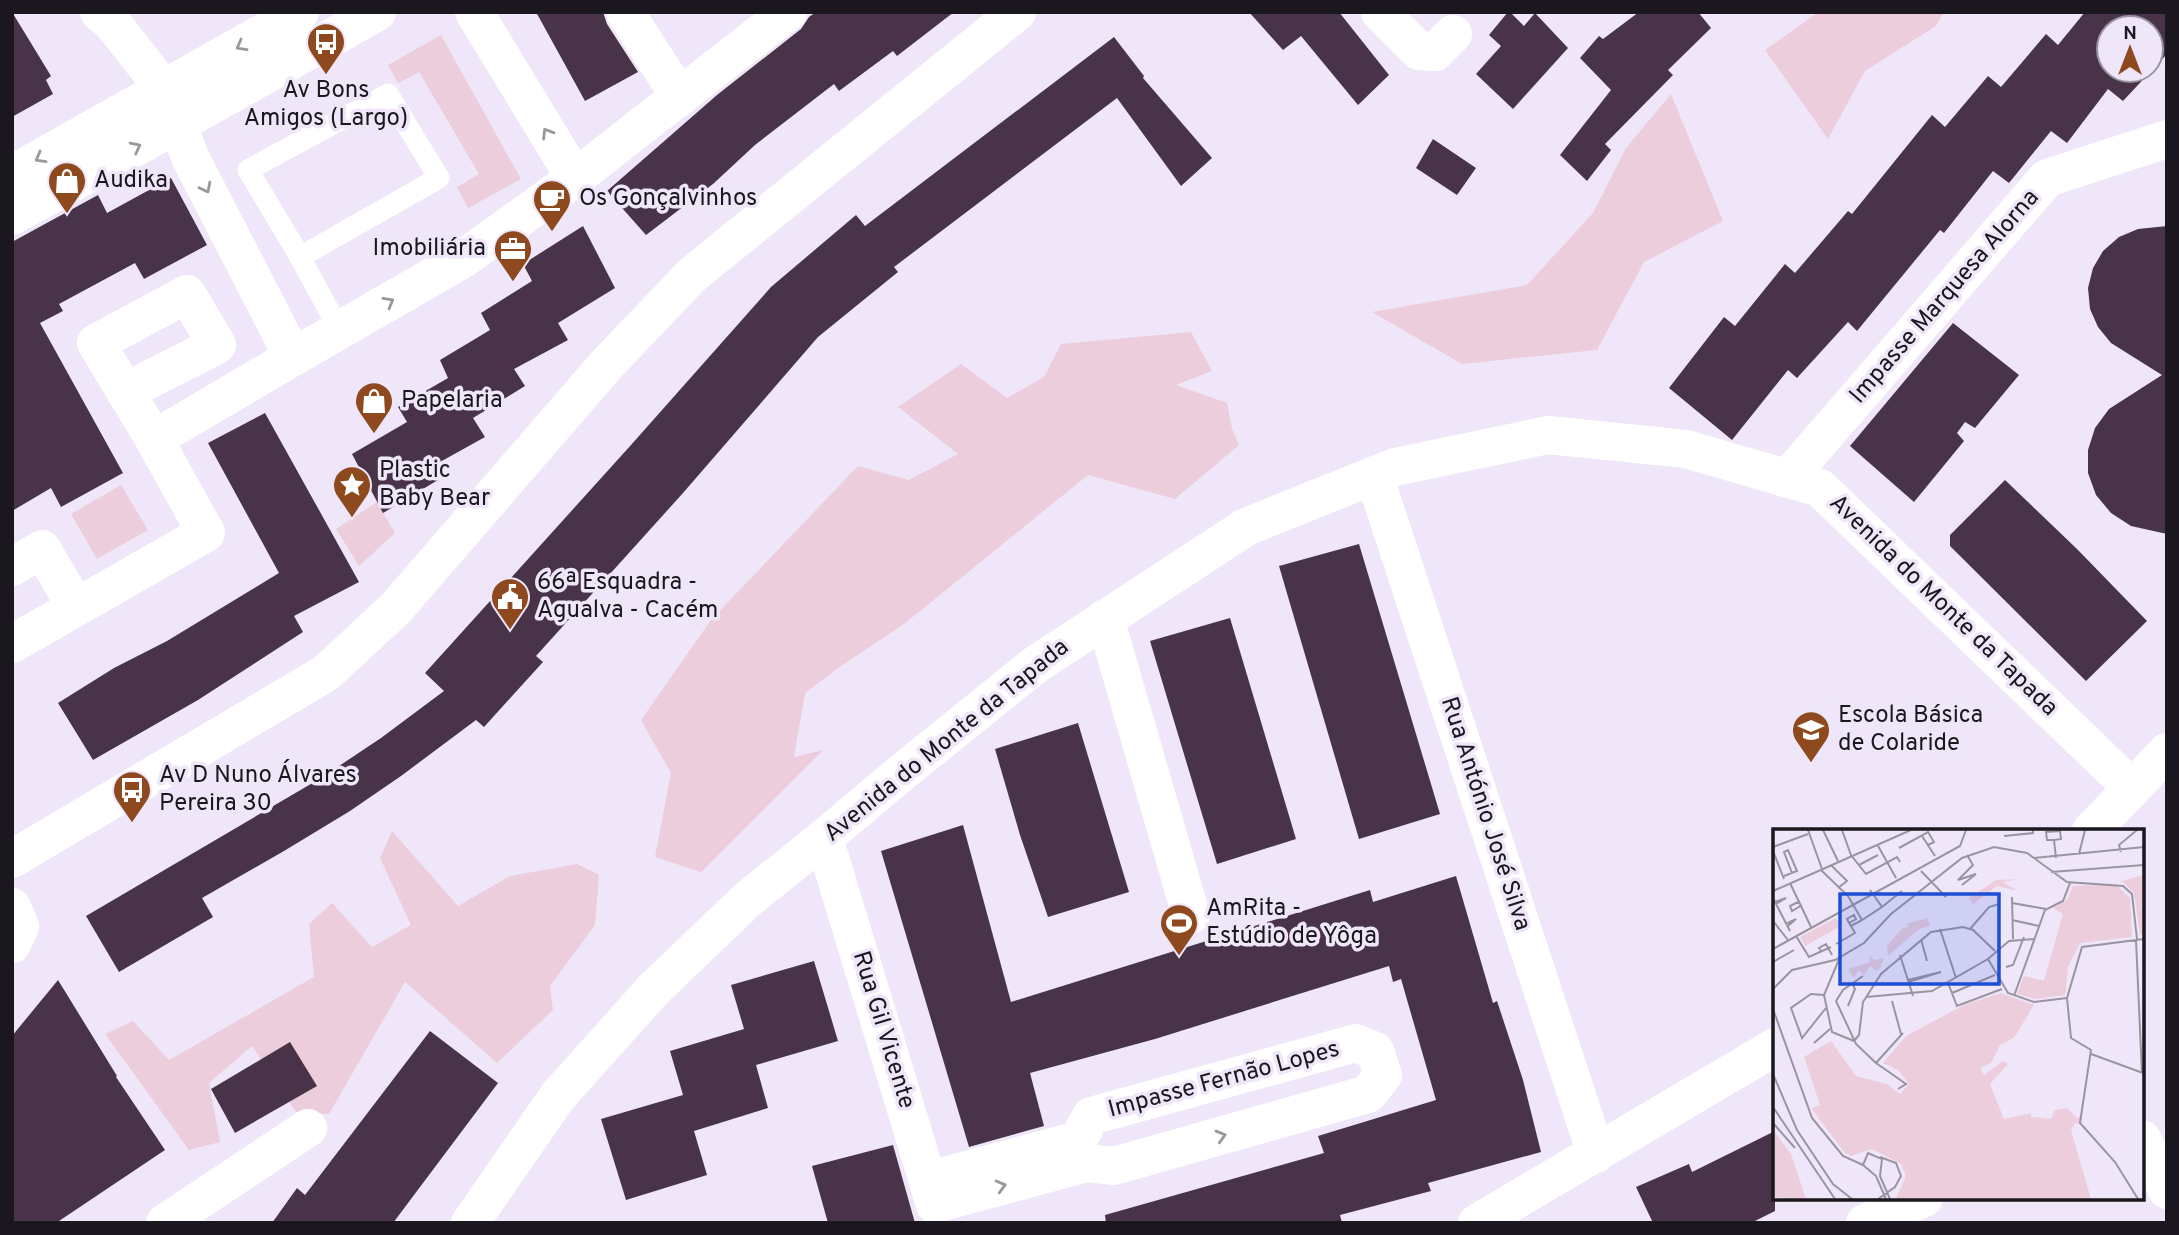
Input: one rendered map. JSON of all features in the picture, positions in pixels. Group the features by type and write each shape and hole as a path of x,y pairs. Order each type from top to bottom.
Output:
{"street":[{"path":"99,12 113,24 163,89 191,159 293,357"},
{"path":"12,174 300,12"},
{"path":"12,216 377,12"},
{"path":"474,12 575,178"},
{"path":"625,12 680,97"},
{"path":"154,439 463,259 575,178 788,12"},
{"path":"12,859 326,673 396,608 607,363 692,275 1017,12"},
{"path":"1380,12 1419,51 1434,52 1453,34"},
{"name":"Impasse Marquesa Alorna","path":"1787,479 2047,178 2167,139"},
{"path":"12,644 206,534 154,439 125,393"},
{"name":"Avenida do Monte da Tapada","path":"470,1223 558,1096 653,989 748,899 900,774 1035,665 1247,527 1395,467 1548,435 1686,449 1820,488 2132,788"},
{"name":"Rua António José Silva","path":"1374,475 1596,1154"},
{"path":"12,567 42,549 76,607"},
{"path":"1105,618 1191,915"},
{"path":"2093,829 2167,752"},
{"name":"Rua Gil Vicente","path":"824,838 935,1202"},
{"path":"12,907 20,926 12,944"},
{"name":"Impasse Fernão Lopes","path":"1356,1043 1375,1051 1383,1075 1368,1094 1114,1166 1087,1163 935,1202 1078,1140 1091,1116 1356,1043"},
{"path":"1482,1221 1773,1048"},
{"path":"165,1223 308,1128"},
{"path":"2144,1143 2167,1190"},
{"path":"1865,1223 1919,1200"}],"lane":[{"path":"300,257 439,178 388,94 248,170 340,331"}],"shaded area":[{"path":"1819,12 1944,12 1936,26 1865,71 1828,139 1765,50"},
{"path":"441,35 521,179 468,208 457,187 479,174 419,72 398,83 388,65"},
{"path":"1671,94 1723,221 1644,262 1597,350 1462,364 1372,312 1527,285 1593,213 1626,148"},
{"path":"1191,332 1212,371 1176,385 1227,403 1239,445 1175,499 1088,475 904,624 805,693 794,757 823,750 701,872 655,857 671,773 641,720 711,620 858,466 909,480 958,454 898,407 961,364 1007,398 1044,377 1061,344"},
{"path":"121,485 148,530 97,559 71,514"},
{"path":"377,502 395,533 359,566 336,529"},
{"path":"392,831 458,906 510,876 577,864 599,875 595,925 550,986 553,1010 497,1063 405,982 329,1114 296,1112 252,1046 209,1083 220,1142 189,1150 105,1034 133,1021 169,1060 314,977 309,924 332,903 372,947 411,925 380,858"}],"building":[{"path":"12,12 51,76 46,80 53,94 12,117"},
{"path":"536,12 603,12 607,24 638,72 585,101"},
{"path":"816,12 954,12 897,56 893,51 839,91 834,84 755,145 713,184 646,235 607,191 717,95 801,29"},
{"path":"1249,12 1339,12 1389,75 1358,105 1301,36 1283,50"},
{"path":"1508,12 1524,26 1535,13 1568,48 1513,109 1476,74 1501,46 1489,35"},
{"path":"1639,12 1698,12 1711,28 1668,70 1673,75 1605,144 1611,150 1587,181 1560,155 1611,90 1580,58 1599,36 1603,39"},
{"path":"2085,12 2167,12 2165,56 2165,14 2095,14 2095,84 2139,84 2123,101 2108,89 2067,143 2051,131 2009,183 1993,171 1944,233 1940,230 1857,331 1848,322 1797,378 1788,370 1732,440 1669,388 1724,317 1735,326 1785,264 1795,273 1848,211 1852,214 1932,115 1945,127 1988,76 2001,87 2046,34 2058,45"},
{"path":"1114,37 1143,78 1212,158 1181,186 1117,98 894,267 898,272 818,337 683,493 536,656 543,662 484,727 476,720 350,811 202,898 213,917 119,972 86,916 321,778 444,691 425,673 771,287 856,215 865,226"},
{"path":"1433,139 1476,168 1457,195 1416,168"},
{"path":"171,178 207,245 144,279 135,263 59,304 63,311 40,323 123,473 61,507 51,488 12,511 12,242 98,195 107,213"},
{"path":"583,226 615,288 558,323 568,340 514,369 525,386 473,418 485,437 431,467 438,480 383,513 352,454 407,422 398,407 448,378 440,360 490,330 481,313 532,281 523,264"},
{"path":"2167,226 2167,534 2131,526 2111,513 2096,495 2088,473 2088,450 2095,428 2109,409 2162,375 2111,343 2098,327 2090,309 2088,288 2093,268 2103,251 2119,237 2138,229"},
{"path":"1953,323 2019,375 1975,428 1965,422 1957,433 1964,441 1914,502 1850,446"},
{"path":"265,413 359,582 294,616 303,632 198,700 93,760 58,703 279,573 208,443"},
{"path":"2005,480 2147,621 2086,681 1950,546 1950,535"},
{"path":"1359,544 1440,814 1359,839 1279,566"},
{"path":"1230,618 1296,839 1217,864 1150,641"},
{"path":"1078,723 1129,892 1048,917 995,749"},
{"path":"963,825 1011,1002 1370,890 1373,902 1456,876 1493,1003 1497,1001 1523,1080 1541,1152 1428,1183 1431,1191 1340,1215 1342,1223 1106,1223 1105,1215 1324,1153 1318,1136 1436,1100 1401,979 1393,982 1389,966 1155,1039 1030,1073 1044,1126 969,1147 881,851"},
{"path":"814,961 838,1041 756,1065 768,1108 694,1131 707,1175 626,1200 601,1119 683,1095 670,1051 744,1029 731,985"},
{"path":"58,980 116,1077 165,1150 56,1223 12,1223 12,1036"},
{"path":"430,1031 498,1083 393,1223 272,1223 297,1188 305,1195"},
{"path":"290,1042 317,1086 235,1133 211,1089"},
{"path":"1773,1132 1775,1211 1751,1223 1653,1223 1636,1187 1689,1164 1692,1172"},
{"path":"893,1145 915,1223 828,1223 812,1166"}],"place":[{"name":"Av Bons Amigos (Largo)","path":"326,76"},
{"name":"Audika","path":"67,215"},
{"name":"Os Gonçalvinhos","path":"552,233"},
{"name":"Imobiliária","path":"513,283"},
{"name":"Papelaria","path":"374,435"},
{"name":"Plastic Baby Bear","path":"352,519"},
{"name":"66ª Esquadra - Agualva - Cacém","path":"510,631"},
{"name":"Escola Básica de Colaride","path":"1811,764"},
{"name":"Av D Nuno Álvares Pereira 30","path":"132,824"},
{"name":"AmRita - Estúdio de Yôga","path":"1179,957"}]}
